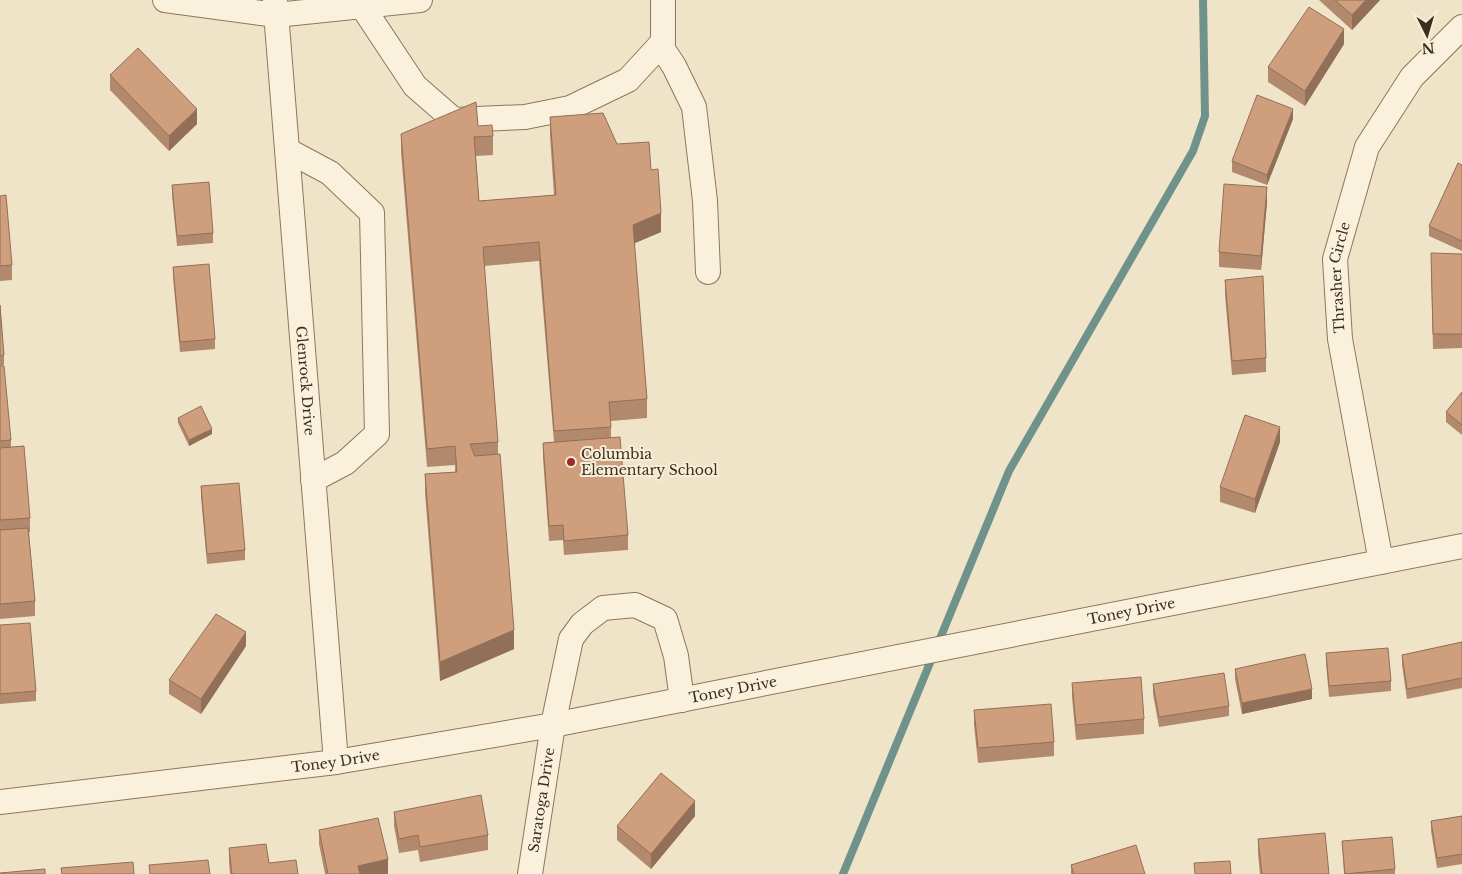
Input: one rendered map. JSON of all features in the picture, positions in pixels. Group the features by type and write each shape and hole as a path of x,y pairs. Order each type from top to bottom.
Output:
{"street":[{"path":"165,0 276,8 362,6 420,0"},
{"path":"362,6 415,86 454,120 525,117 570,108 628,80 663,42 663,0"},
{"name":"Glenrock Drive","path":"276,8 336,762"},
{"name":"Thrasher Circle","path":"1381,562 1347,387 1340,339 1335,259 1367,147 1412,77 1462,27"},
{"path":"660,46 674,66 694,107 705,201 708,272"},
{"path":"287,150 330,173 372,213 377,434 345,463 313,480"},
{"name":"Toney Drive","path":"0,802 336,762 553,725 1462,546"},
{"name":"Saratoga Drive","path":"530,874 553,725 571,639 582,624 603,608 635,605 665,619 676,656 682,700"}],"building":[{"path":"1335,0 1366,0 1352,15"},
{"path":"1309,7 1344,29 1305,91 1268,67"},
{"path":"138,48 197,109 169,136 110,75"},
{"path":"1257,95 1293,109 1267,175 1232,161"},
{"path":"476,102 478,126 492,125 493,136 474,137 479,201 556,195 550,117 603,113 617,144 649,142 651,170 658,169 661,213 633,225 647,399 609,402 611,427 554,431 539,242 483,247 498,442 470,444 475,456 500,454 514,630 440,662 425,474 457,472 455,446 427,449 401,134"},
{"path":"1458,163 1462,165 1462,241 1429,226"},
{"path":"209,182 213,233 177,236 172,185"},
{"path":"1224,184 1267,187 1261,256 1219,252"},
{"path":"6,195 12,265 0,266 0,196"},
{"path":"1431,253 1462,254 1462,334 1433,334"},
{"path":"209,264 215,339 180,342 173,267"},
{"path":"1263,276 1266,358 1232,361 1225,280"},
{"path":"0,305 4,355 0,356"},
{"path":"0,366 4,366 11,440 0,441"},
{"path":"1462,392 1462,425 1446,412"},
{"path":"201,406 212,429 189,440 178,418"},
{"path":"1245,415 1280,427 1255,499 1220,487"},
{"path":"620,437 628,535 564,541 563,525 549,526 543,443"},
{"path":"24,446 30,518 0,520 0,448"},
{"path":"239,483 245,550 207,554 201,486"},
{"path":"28,528 35,601 0,604 0,530"},
{"path":"216,614 246,632 201,699 169,680"},
{"path":"30,623 36,691 0,694 0,625"},
{"path":"1462,642 1462,678 1407,689 1402,655"},
{"path":"1388,648 1391,681 1329,686 1326,653"},
{"path":"1305,654 1312,689 1242,703 1235,669"},
{"path":"1224,673 1229,706 1159,717 1153,684"},
{"path":"1141,677 1144,719 1076,725 1072,683"},
{"path":"1051,704 1054,742 978,748 974,710"},
{"path":"661,773 695,801 651,854 617,826"},
{"path":"481,795 488,835 420,847 418,835 399,839 394,812"},
{"path":"1462,816 1462,854 1437,858 1431,821"},
{"path":"378,818 388,859 358,866 360,874 328,874 319,830"},
{"path":"1325,833 1329,874 1262,874 1258,839"},
{"path":"1392,837 1395,869 1345,874 1342,841"},
{"path":"266,844 269,863 296,860 298,874 232,874 229,848"},
{"path":"1136,845 1145,874 1074,874 1071,865"},
{"path":"208,860 210,874 150,874 149,865"},
{"path":"1230,861 1231,874 1195,874 1194,863"},
{"path":"133,862 134,874 62,874 61,868"},
{"path":"45,869 45,874 0,874 0,873"}],"waterway":[{"path":"843,874 1009,471 1193,151 1205,116 1203,0"}],"place":[{"name":"Columbia Elementary School","path":"571,462"}]}
